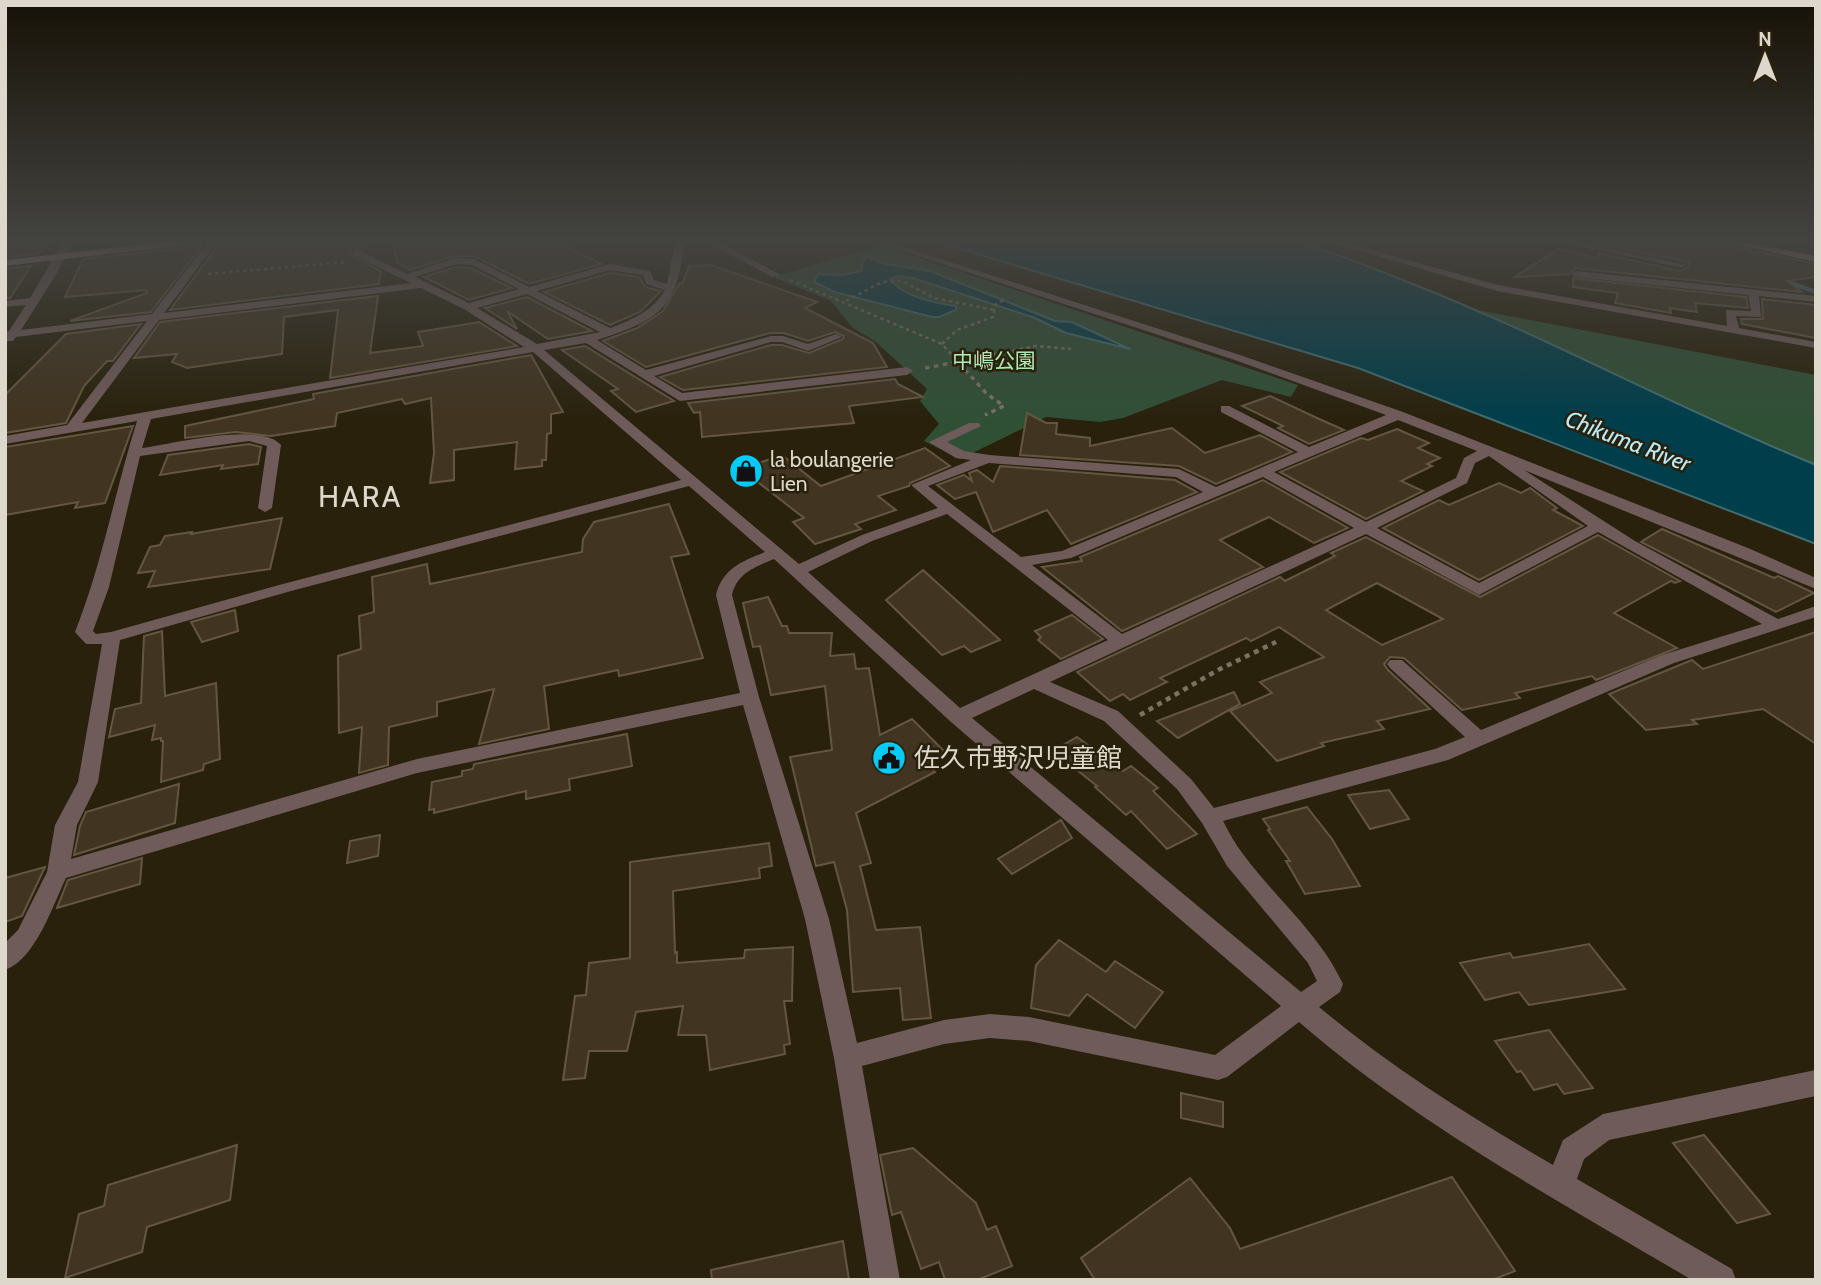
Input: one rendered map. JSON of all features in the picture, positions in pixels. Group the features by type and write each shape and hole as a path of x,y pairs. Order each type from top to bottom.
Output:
{"street":[{"path":"5,304 25,302"},
{"path":"7,338 33,302"},
{"path":"71,429 167,302"},
{"path":"7,338 289,302"},
{"path":"458,302 536,349 797,571 958,717 1352,1051 1458,1125 1721,1280"},
{"path":"468,307 486,302"},
{"path":"554,302 609,332"},
{"path":"5,440 587,339 609,332 663,302"},
{"path":"1066,302 1236,357 1398,415 1742,551 1816,584"},
{"path":"1574,302 1816,345"},
{"path":"1734,331 1730,312 1757,315 1755,302"},
{"path":"647,374 771,339 783,339 808,348 836,337"},
{"path":"587,339 680,397 907,371"},
{"path":"1225,409 1310,453"},
{"path":"1018,562 1065,555 1398,415"},
{"path":"145,416 101,587 84,632 92,640 112,637 285,588 692,481"},
{"path":"974,426 936,442 961,455 988,459 1179,473 1215,492"},
{"path":"134,453 249,437 268,440 274,445 265,508"},
{"path":"1490,450 1516,471 1599,526 1777,625"},
{"path":"958,717 1119,640 1366,528 1462,480 1469,460 1490,450"},
{"path":"988,459 918,485 1119,640"},
{"path":"1264,472 1479,590 1599,526"},
{"path":"797,571 867,538 948,509"},
{"path":"775,553 743,567 731,576 725,585 724,595 750,697 817,919 847,1058 885,1280"},
{"path":"1209,817 1441,755 1668,659 1816,611"},
{"path":"5,960 26,937 58,872 66,825 88,782 112,637"},
{"path":"1396,664 1480,740"},
{"path":"847,1058 944,1032 990,1027 1029,1029 1218,1069 1331,984 1316,956 1235,860 1209,817 1184,784 1111,716 1032,681"},
{"path":"58,872 417,766 750,697"},
{"path":"1561,1184 1573,1150 1603,1128 1816,1083"}],"path":[{"path":"845,302 870,316 942,344 960,361 987,394 1004,406 988,412 974,426"},
{"path":"965,302 995,307"},
{"path":"942,344 957,330 993,317 995,307 1002,302"},
{"path":"907,371 1036,346 1071,349"},
{"path":"1122,726 1218,670 1276,642"}],"green space":[{"name":"中嶋公園","path":"832,302 1051,302 1298,385 1291,397 1222,380 1123,418 1100,422 1046,417 960,459 924,441 939,424 920,401 927,389 876,342 853,328"},
{"path":"1478,310 1816,375 1816,465 1753,439"}],"water":[{"path":"874,302 934,302 956,306 956,310 932,317"},
{"path":"986,302 1007,302 1055,321 1072,322 1130,349 1066,333 1035,318"},
{"name":"Chikuma River","path":"1137,302 1456,302 1816,465 1816,544 1358,368"}],"building":[{"path":"122,302 159,302 151,312 70,321"},
{"path":"176,302 235,302 170,310"},
{"path":"328,302 377,302 370,353 423,346 418,332 479,322 517,346 330,378 338,310 284,317 282,354 187,368 172,362 177,354 134,358 160,322"},
{"path":"508,302 536,302 592,331 548,339 507,311 517,329 485,308"},
{"path":"564,302 650,302 640,312 610,325"},
{"path":"668,302 817,302 805,308 873,343 887,367 683,390 660,377 771,345 782,345 809,353 843,339 844,336 835,332 808,341 784,333 770,333 646,367 603,341 637,328 663,311"},
{"path":"1747,302 1748,308 1695,303 1697,312 1670,308 1671,313 1615,303"},
{"path":"1762,302 1816,305 1816,338 1742,324 1741,319 1763,319"},
{"path":"141,324 113,361 107,361 84,386 66,423 5,433 5,395 66,334"},
{"path":"585,346 674,401 636,412 611,391 618,389 562,350"},
{"path":"531,355 563,412 551,414 551,433 547,434 546,460 542,460 542,466 515,469 517,442 454,450 454,480 430,483 434,453 431,398 405,404 402,399 337,413 335,426 271,436 236,432 185,438 185,426 314,399 313,394"},
{"path":"895,379 898,384 923,397 849,406 854,423 702,437 700,412 694,413 688,403"},
{"path":"1270,396 1344,430 1309,444 1278,428 1283,426 1242,406"},
{"path":"1027,413 1046,423 1057,423 1056,434 1090,438 1090,446 1172,428 1205,453 1260,435 1292,452 1216,484 1179,466 1020,455"},
{"path":"133,426 105,503 75,508 78,502 5,515 5,447"},
{"path":"1397,429 1429,443 1418,448 1440,458 1427,464 1432,466 1401,481 1423,491 1366,519 1280,472 1361,438 1368,440"},
{"path":"249,444 261,447 258,464 221,469 223,465 160,475 168,455"},
{"path":"925,448 950,466 910,483 909,486 878,496 896,510 855,524 861,529 815,544 793,522 804,518 741,469 782,455 821,486"},
{"path":"1000,466 1175,480 1197,492 1071,544 1047,510 993,532 976,492 955,499 937,485 964,475 972,481 969,473 977,470 993,482"},
{"path":"1263,480 1348,528 1314,543 1269,517 1220,540 1263,567 1122,631 1042,567 1082,561 1080,557"},
{"path":"1499,483 1521,493 1530,488 1557,508 1553,510 1583,526 1479,580 1383,528 1439,500 1449,505"},
{"path":"669,504 689,554 671,557 703,658 619,676 618,670 544,686 549,729 479,744 494,689 437,702 437,716 389,727 388,765 359,773 362,727 339,733 338,656 361,649 359,616 374,612 372,577 427,564 430,584 582,552 583,539 594,522"},
{"path":"282,518 270,569 148,587 155,571 138,573 150,547 160,545 165,536"},
{"path":"1662,529 1814,593 1776,612 1641,542"},
{"path":"1598,535 1680,581 1671,581 1614,613 1677,648 1596,680 1592,676 1515,693 1520,698 1462,710 1404,658 1390,657 1384,664 1388,670 1430,709 1377,721 1384,729 1321,743 1324,746 1277,761 1230,711 1272,693 1260,682 1324,657 1279,627 1251,641 1246,638 1160,678 1167,682 1130,700 1123,694 1110,701 1077,672 1280,577 1285,581 1335,556 1331,553 1366,537 1480,597","holes":["1377,583 1443,619 1382,645 1326,610"]},
{"path":"923,570 1000,640 971,652 964,646 942,655 886,600"},
{"path":"768,597 782,626 787,626 789,633 832,633 830,656 854,654 856,669 869,668 880,735 912,719 945,752 925,763 935,772 856,813 871,863 860,866 876,930 920,927 931,1018 903,1020 900,988 853,992 847,910 834,862 816,866 790,757 832,750 825,686 771,695 760,646 753,647 743,603"},
{"path":"235,610 238,631 202,642 191,622"},
{"path":"1072,615 1103,639 1061,659 1038,640 1041,637 1035,631"},
{"path":"162,631 165,696 216,683 220,759 204,764 203,770 161,782 163,741 161,738 152,740 155,725 109,737 115,709 141,703 144,636"},
{"path":"1816,632 1816,744 1763,709 1692,720 1697,724 1646,730 1609,694 1692,660 1703,669"},
{"path":"1234,692 1240,704 1178,738 1157,721"},
{"path":"627,734 632,766 569,779 570,790 526,799 526,791 434,813 434,809 429,810 432,782 462,776 462,771 473,769 474,764"},
{"path":"1077,737 1123,771 1131,766 1158,788 1153,791 1197,834 1167,849 1131,811 1126,815 1095,787 1097,786 1053,751"},
{"path":"179,784 175,823 74,855 86,812"},
{"path":"1389,790 1409,819 1370,829 1348,795"},
{"path":"1307,807 1332,839 1360,886 1305,894 1286,861 1290,861 1263,819"},
{"path":"1061,820 1072,838 1012,874 998,859"},
{"path":"380,835 378,856 347,863 350,841"},
{"path":"769,843 772,866 759,868 760,878 673,891 675,953 677,952 677,963 744,958 745,950 793,947 792,1001 784,1001 790,1044 784,1045 785,1054 710,1070 706,1035 678,1035 683,1006 636,1012 627,1051 589,1051 585,1078 563,1080 575,996 586,995 589,963 630,958 630,862"},
{"path":"142,858 140,884 57,908 68,880"},
{"path":"45,867 22,916 5,922 5,878"},
{"path":"1059,940 1106,972 1115,961 1163,992 1135,1028 1087,994 1069,1016 1031,1008 1036,965"},
{"path":"1589,944 1625,989 1529,1005 1519,992 1485,1000 1460,963 1510,953 1513,958"},
{"path":"1549,1030 1593,1088 1564,1094 1557,1084 1534,1090 1495,1041"},
{"path":"1181,1093 1223,1102 1223,1127 1181,1118"},
{"path":"1704,1135 1770,1214 1737,1223 1673,1143"},
{"path":"237,1145 230,1200 147,1227 142,1252 65,1278 79,1214 104,1206 108,1185"},
{"path":"913,1148 976,1203 987,1230 996,1226 1012,1266 977,1280 945,1280 939,1262 921,1269 901,1212 892,1215 880,1155"},
{"path":"1452,1177 1515,1271 1492,1280 1095,1280 1081,1258 1190,1178 1230,1228 1240,1249"},
{"path":"843,1241 849,1280 712,1280 711,1270"}],"place":[{"name":"la boulangerie Lien","path":"746,471"},
{"name":"佐久市野沢児童館","path":"889,758"}],"district":[{"name":"HARA","path":"360,496"}]}
